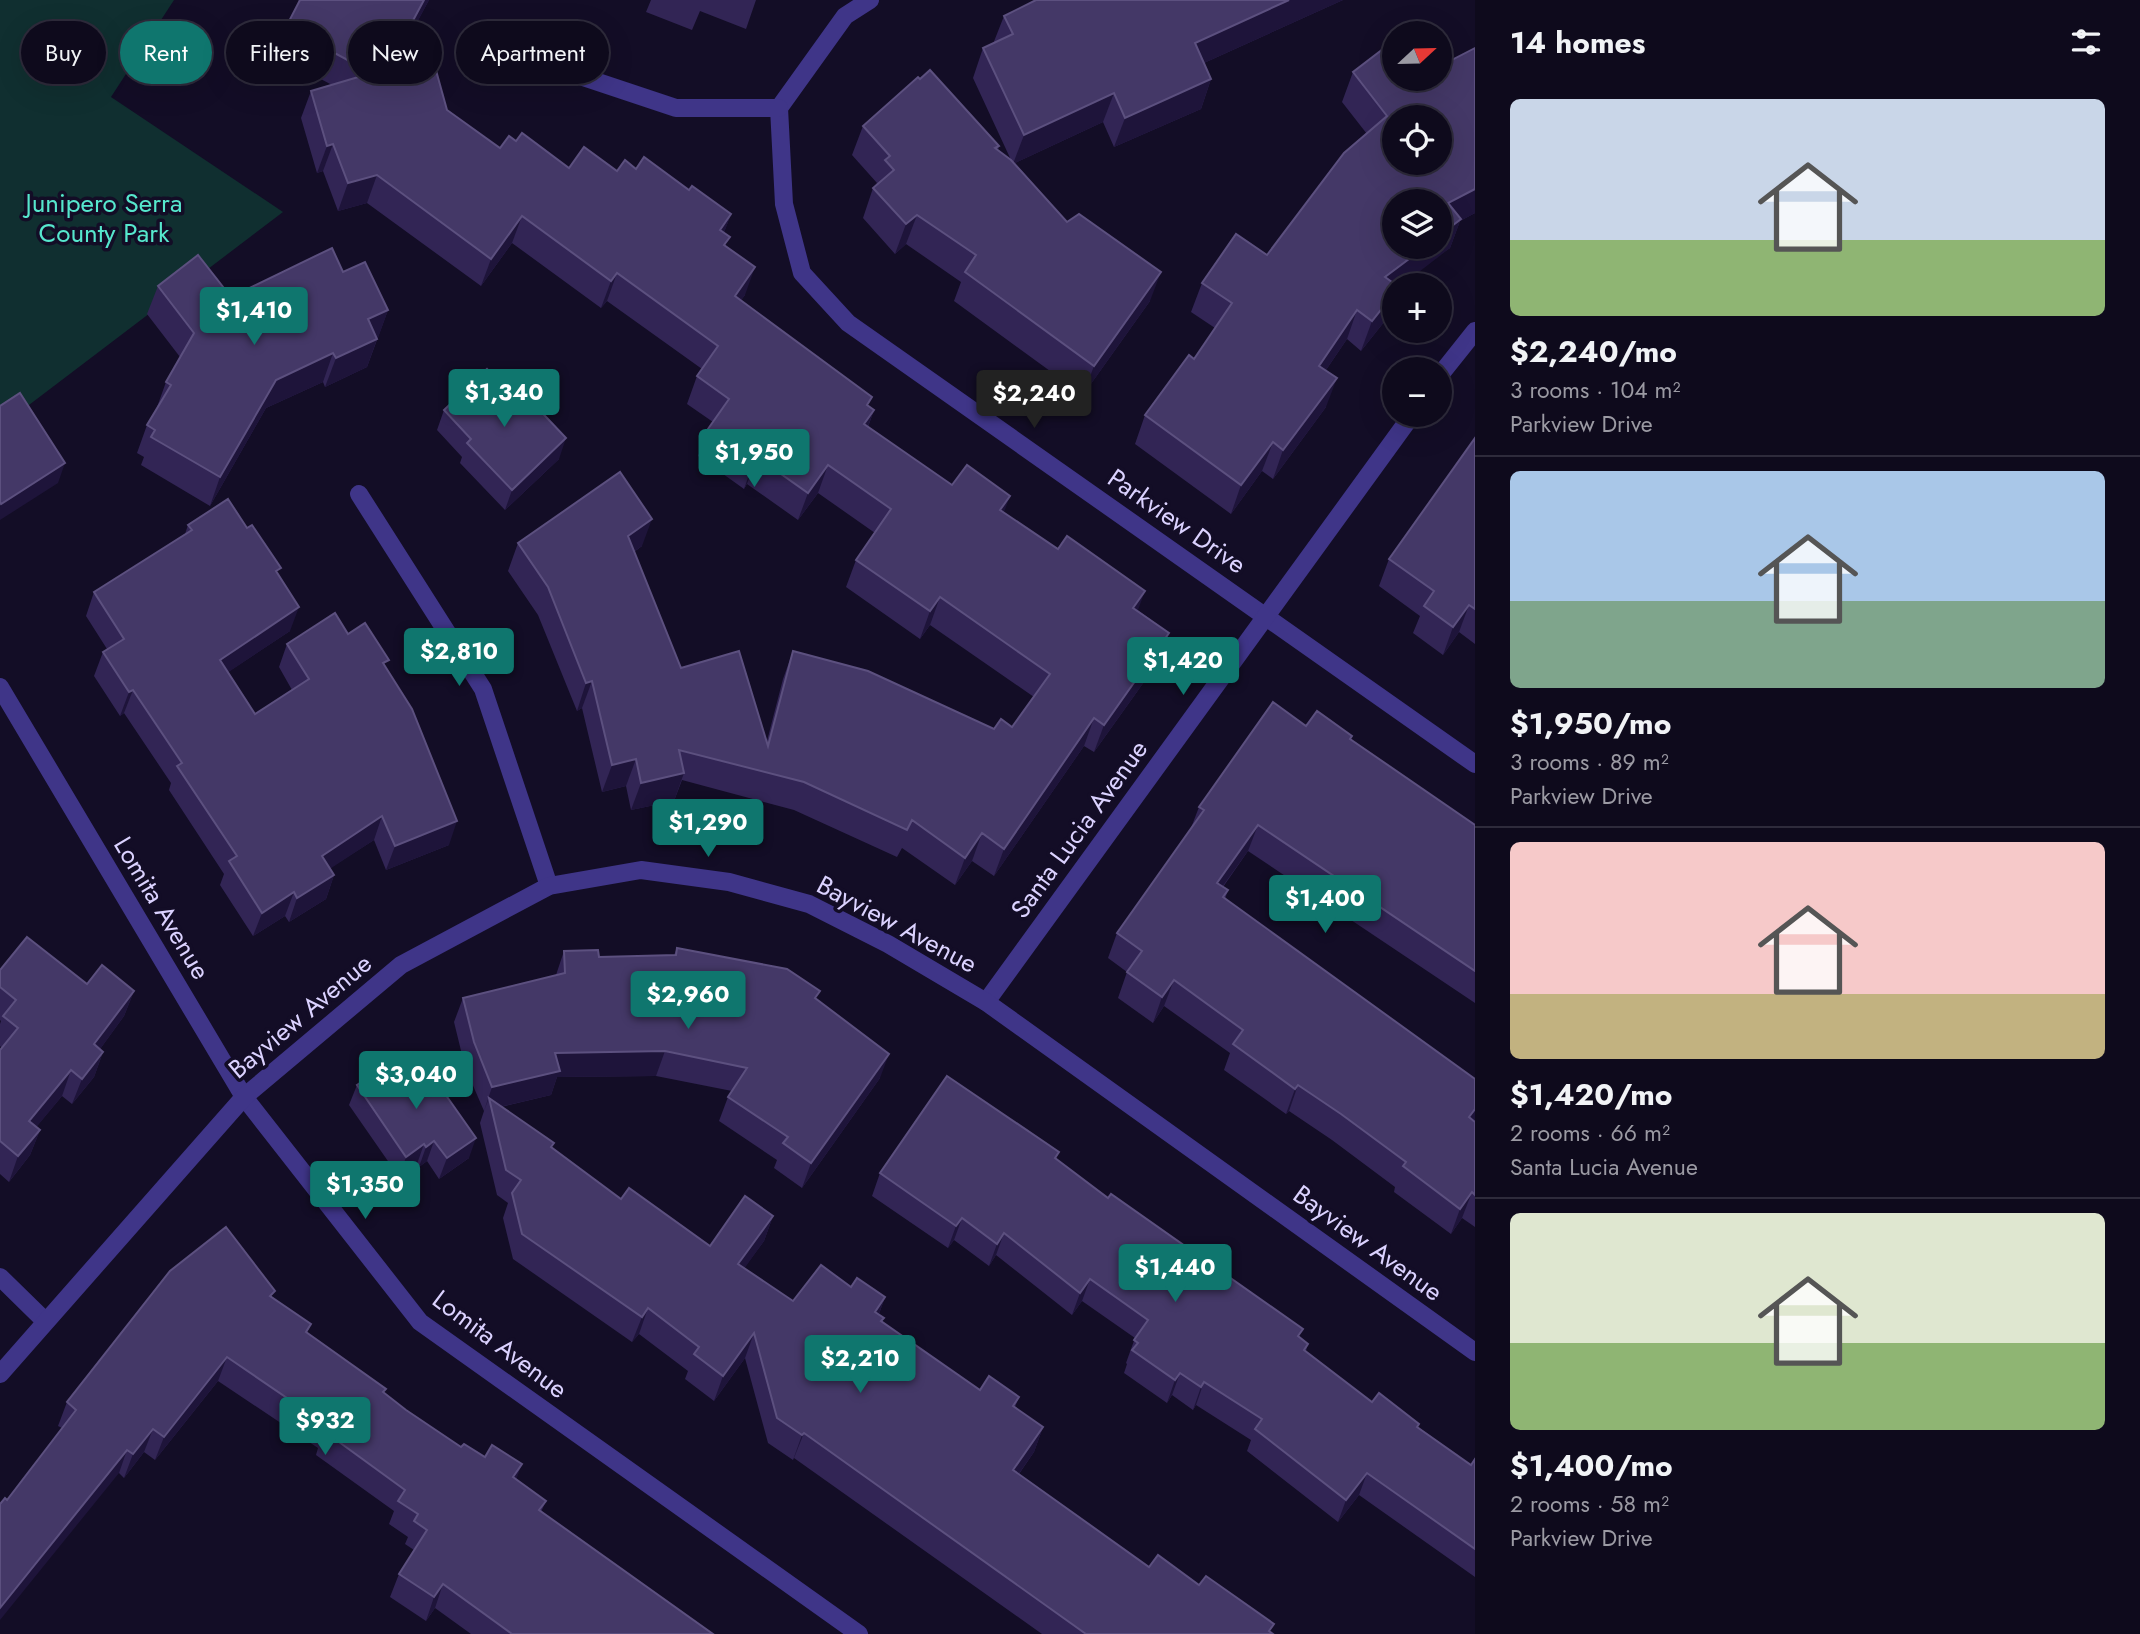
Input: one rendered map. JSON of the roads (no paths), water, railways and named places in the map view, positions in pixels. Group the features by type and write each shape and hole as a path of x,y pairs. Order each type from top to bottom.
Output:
{"street":[{"path":"604,84 676,108 779,108 845,16 870,0"},
{"name":"Parkview Drive","path":"779,108 784,204 802,273 848,323 1475,764"},
{"path":"1452,360 1475,331"},
{"name":"Santa Lucia Avenue","path":"986,1003 1403,427"},
{"path":"359,494 483,689 549,886"},
{"name":"Lomita Avenue","path":"0,687 244,1097 420,1322 859,1634"},
{"name":"Bayview Avenue","path":"0,1374 244,1097 401,965 549,886 641,870 729,881 808,904 888,944 986,1003 1475,1352"},
{"path":"0,1277 45,1321"}],"park label":[{"name":"Junipero Serra County Park","path":"104,218"}]}
